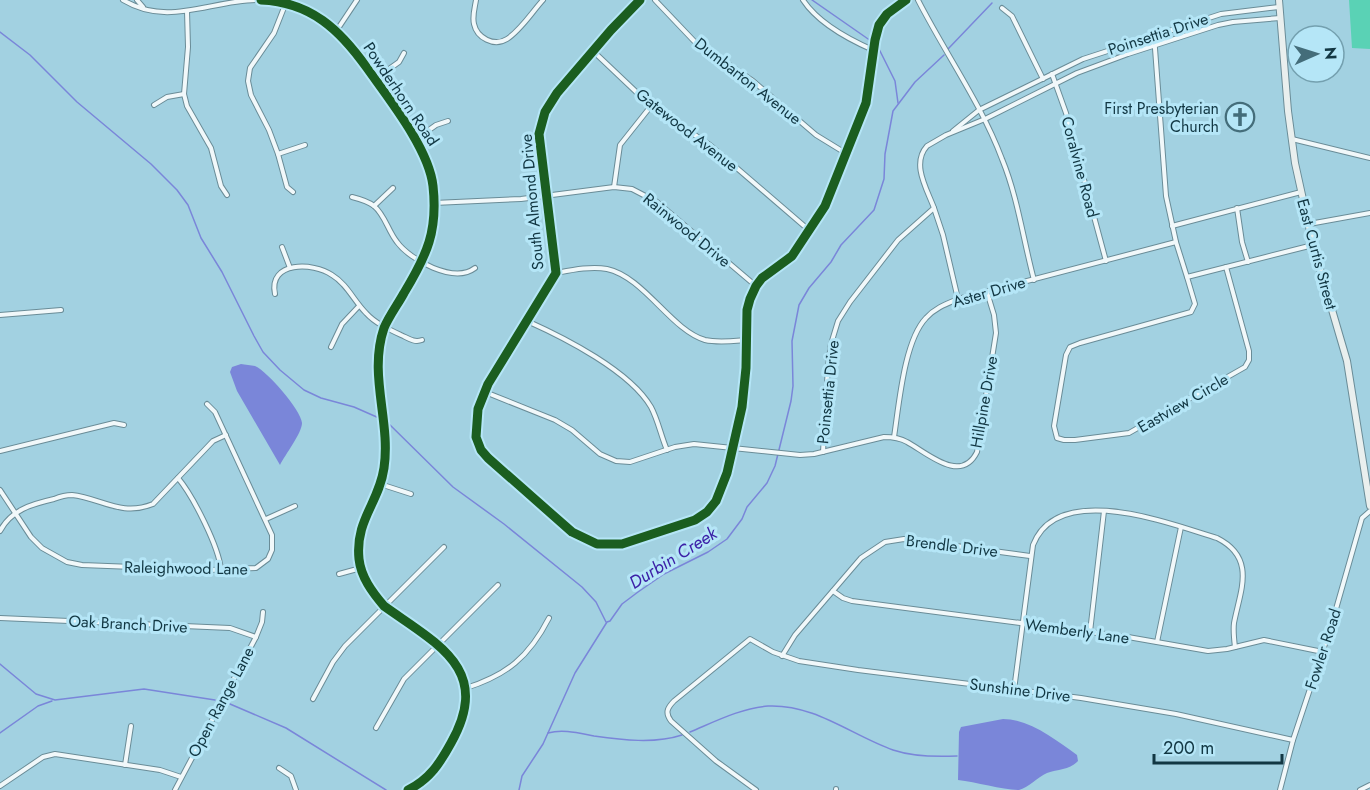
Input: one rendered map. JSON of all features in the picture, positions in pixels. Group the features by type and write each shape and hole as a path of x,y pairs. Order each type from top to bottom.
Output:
{"main road":[{"name":"East Curtis Street","path":"1280,4 1292,139 1301,192 1313,245 1347,361 1370,508"}],"street":[{"path":"123,0 133,6 163,14 222,2 256,0"},
{"path":"137,0 144,8"},
{"name":"Powderhorn Road","path":"261,0 287,2 311,13 337,30 375,79 415,140 430,169 434,203 433,231 422,263 385,327 378,364 385,451 380,484 360,532 361,568 369,587 384,606 447,652 460,670 466,688"},
{"path":"337,30 357,0"},
{"path":"476,0 473,18 476,31 483,38 494,42 510,37 543,0"},
{"name":"South Almond Drive","path":"640,0 557,93 541,120 539,134 556,273 484,392 476,418 476,438 483,453 572,532 589,542 614,545 631,542 684,524 707,512 716,501 723,484 733,448 745,391 747,310 756,286"},
{"name":"Dumbarton Avenue","path":"655,0 694,41 753,81 816,135 847,154"},
{"path":"803,0 821,20 873,50"},
{"path":"756,286 768,272 789,260 825,206 866,103 873,50 881,21 906,0"},
{"path":"918,0 985,119 1006,169 1034,280"},
{"path":"287,2 274,33 250,68 248,81 251,95 269,130 278,154 287,187 293,192"},
{"name":"Poinsettia Drive","path":"949,134 980,111 1083,59 1221,14 1280,4"},
{"path":"1002,8 1012,16 1043,79"},
{"path":"187,10 188,47 184,94 187,106 211,148 221,186 227,195"},
{"name":"Poinsettia Drive","path":"823,452 828,366 831,344 838,321 898,240 934,208 921,172 921,158 927,146 1055,83 1104,62 1233,22 1281,18"},
{"path":"1154,35 1164,180 1172,226 1187,277 1313,245"},
{"name":"Gatewood Avenue","path":"593,51 651,106 710,145 810,231"},
{"path":"375,79 399,62 404,54"},
{"name":"Coralvine Road","path":"1052,74 1066,112 1106,261"},
{"path":"154,105 167,97 184,94"},
{"path":"614,187 620,146 651,106"},
{"path":"415,140 436,125 448,121"},
{"path":"1292,139 1370,158"},
{"path":"278,154 305,145"},
{"name":"Rainwood Drive","path":"434,203 505,200 614,187 632,189 652,199 756,286"},
{"path":"374,206 393,188"},
{"path":"1172,226 1301,192"},
{"path":"352,197 374,206 399,244 422,263 457,274 469,272 475,268"},
{"path":"934,208 943,235 958,299"},
{"path":"1237,208 1242,242 1248,262"},
{"path":"1308,225 1370,213"},
{"name":"Aster Drive","path":"894,437 908,358 915,334 931,313 958,299 1176,242"},
{"path":"282,247 290,268"},
{"path":"275,294 276,279 290,268 308,266 328,272 341,281 368,315 385,327 414,341 422,340"},
{"name":"Eastview Circle","path":"1187,277 1196,304 1191,312 1080,343 1069,349 1054,426 1058,438 1075,440 1129,433 1245,367 1249,351 1226,267"},
{"path":"556,273 593,268 613,271 628,279 697,337 714,341 747,340"},
{"name":"Hillpine Drive","path":"894,437 908,442 934,460 950,465 966,463 976,455 996,333 994,315 987,292"},
{"path":"331,347 345,320 360,306"},
{"path":"0,315 61,310"},
{"path":"527,321 596,356 639,392 653,411 667,450"},
{"path":"484,392 555,420 572,430 610,460 630,462 694,444 782,455 800,455 823,452 874,438 894,437"},
{"name":"Raleighwood Lane","path":"0,490 31,537 42,548 67,561 102,566 221,570 256,568 268,559 272,550 272,535 215,412 207,404"},
{"path":"0,452 114,423 124,425"},
{"path":"0,531 15,513 40,502 70,495 114,507 144,507 153,504 213,441 225,435"},
{"path":"178,478 188,492 209,535 221,570"},
{"path":"380,484 411,494"},
{"path":"266,519 295,506"},
{"name":"Fowler Road","path":"1280,790 1293,740 1323,652 1362,518 1370,508"},
{"path":"1090,632 1104,511"},
{"path":"1014,690 1030,556 1038,534 1052,521 1073,513 1104,511 1136,514 1221,540 1232,549 1238,557 1244,582 1234,624 1235,647"},
{"path":"1157,642 1181,527"},
{"name":"Brendle Drive","path":"782,656 795,635 866,553 885,542 893,540 1030,556"},
{"path":"313,699 338,654 352,637 444,547"},
{"path":"339,574 361,568"},
{"path":"375,728 404,680 498,585"},
{"name":"Wemberly Lane","path":"833,591 852,601 1090,632 1208,651 1264,640 1323,652"},
{"name":"Open Range Lane","path":"175,790 256,637 263,612"},
{"name":"Oak Branch Drive","path":"0,618 230,628 256,637"},
{"path":"408,790 431,774 453,740 464,714 466,688 492,679 516,663 536,641 549,618"},
{"name":"Sunshine Drive","path":"756,790 716,761 671,721 667,711 679,696 750,639 782,656 841,668 1081,698 1176,714 1293,740"},
{"path":"125,765 131,726"},
{"path":"1,788 43,757 55,754 160,770 182,777"},
{"path":"279,768 291,776 296,790"},
{"path":"1360,790 1370,785"}],"green space":[{"path":"1349,0 1370,0 1370,49 1352,48"}],"water":[{"path":"241,364 255,366 267,375 283,392 300,417 302,423 299,432 280,465 237,391 230,372 232,367"},
{"path":"1003,719 1023,723 1042,731 1077,755 1078,761 1068,768 1047,773 1019,790 958,780 961,727"}],"waterway":[{"path":"812,0 871,41"},
{"name":"Durbin Creek","path":"948,49 992,3"},
{"path":"0,32 30,55 77,102 151,164 177,190 188,205 201,238 222,272 263,352 280,370 304,390 379,418"},
{"path":"877,45 895,81 898,103"},
{"name":"Durbin Creek","path":"519,790 522,776 543,744 575,673 607,622 622,604 664,574 708,552 727,539 742,519 747,507 767,483 775,466 791,401 792,341 799,305 841,245 874,210 884,179 885,154 893,111 915,82 944,55"},
{"path":"386,421 453,487 504,524 582,587 596,602 606,622"},
{"path":"0,664 36,694 55,700 144,689 215,700"},
{"path":"0,733 38,706 52,701"},
{"path":"230,704 286,728 386,790"},
{"path":"690,732 728,716 758,707 785,707 817,715 893,750 925,756 957,756"},
{"path":"548,733 565,731 638,740 661,740 682,735"}],"cycle path":[{"path":"261,0 295,6 323,20 335,30 357,54 407,125 424,156 433,186 434,216 429,242 419,267 384,328 380,346 378,363 385,433 384,468 364,522 359,545 362,572 380,601 423,633 453,661 462,677 466,696 462,717 443,757 434,770 408,790"},
{"path":"640,0 557,93 545,112 539,134 556,273 488,384 478,409 476,437 481,450 488,458 572,532 597,544 622,544 695,520 707,512 716,501 727,473 742,407 746,368 747,310 750,299 762,278 792,256 825,206 866,103 879,25 887,14 906,0"}],"place":[{"name":"First Presbyterian Church","path":"1240,117"}]}
